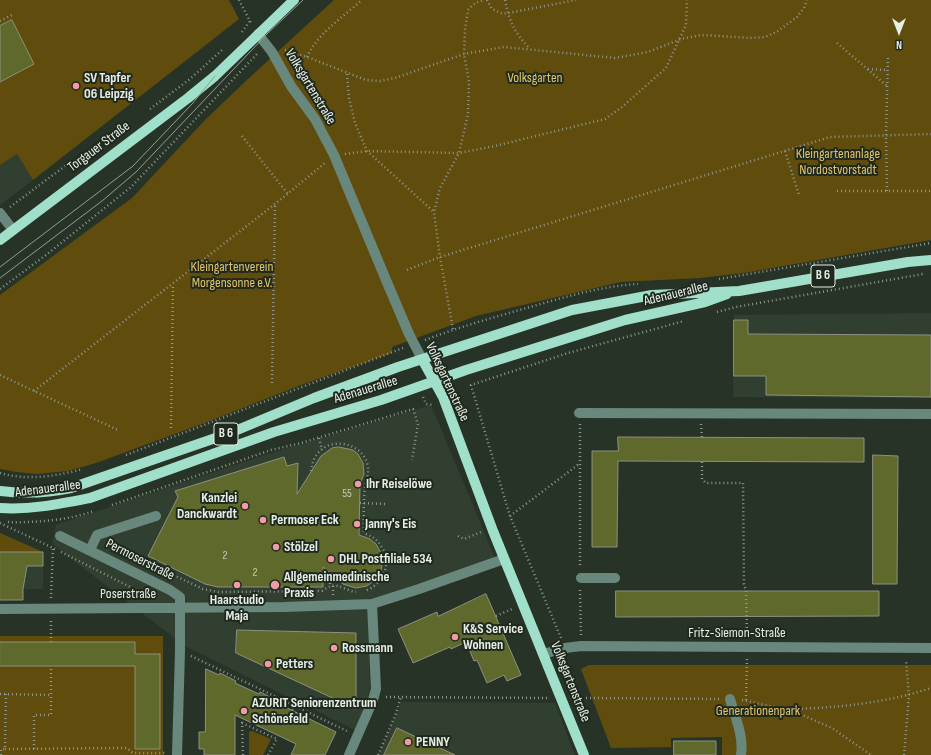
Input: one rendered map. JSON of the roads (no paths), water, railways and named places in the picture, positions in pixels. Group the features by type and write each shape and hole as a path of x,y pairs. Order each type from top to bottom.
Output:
{"main road":[{"name":"Torgauer Straße","path":"0,240 215,76 294,0"},
{"name":"Adenauerallee","path":"908,262 931,256"},
{"name":"Adenauerallee","path":"0,491 32,493 71,488 230,433 314,398 422,359 572,310 652,295 739,291 908,262 931,260"},
{"name":"Adenauerallee","path":"0,508 36,508 90,498 274,432 374,402 473,368 619,322 705,302 739,291"},
{"name":"Volksgartenstraße","path":"422,359 447,408 504,559 584,755"}],"street":[{"name":"Volksgartenstraße","path":"258,34 267,44 334,155 403,321 422,359"},
{"path":"0,214 13,230"},
{"path":"580,413 931,414"},
{"path":"90,550 97,535 156,516"},
{"name":"Permoserstraße","path":"60,536 170,590 180,597 180,608"},
{"path":"177,754 180,608 372,604 504,559"},
{"path":"580,578 615,578"},
{"path":"349,755 374,697 375,681 372,604"},
{"name":"Poserstraße","path":"0,609 180,608"},
{"name":"Fritz-Siemon-Straße","path":"543,654 565,648 581,646 931,648"},
{"path":"730,700 740,734 742,747 741,755"}],"tram line":[{"path":"0,278 102,201 136,172 267,34 303,0"},
{"path":"0,267 133,166 192,104 215,76"}],"place":[{"name":"SV Tapfer 06 Leipzig","path":"76,86"},
{"name":"Ihr Reiselöwe","path":"358,484"},
{"name":"Kanzlei Danckwardt","path":"245,506"},
{"name":"Permoser Eck","path":"263,520"},
{"name":"Janny's Eis","path":"357,524"},
{"name":"Stölzel","path":"276,547"},
{"name":"DHL Postfiliale 534","path":"331,559"},
{"name":"Haarstudio Maja","path":"237,585"},
{"name":"Allgemeinmedinische Praxis","path":"275,585"},
{"name":"K&S Service Wohnen","path":"455,637"},
{"name":"Rossmann","path":"334,648"},
{"name":"Petters","path":"268,664"},
{"name":"AZURIT Seniorenzentrum Schönefeld","path":"244,711"},
{"name":"PENNY","path":"408,742"}],"park label":[{"name":"Volksgarten","path":"535,78"},
{"name":"Kleingartenanlage Nordostvorstadt","path":"838,162"},
{"name":"Kleingartenverein Morgensonne e.V.","path":"232,276"},
{"name":"Generationenpark","path":"758,711"}]}
